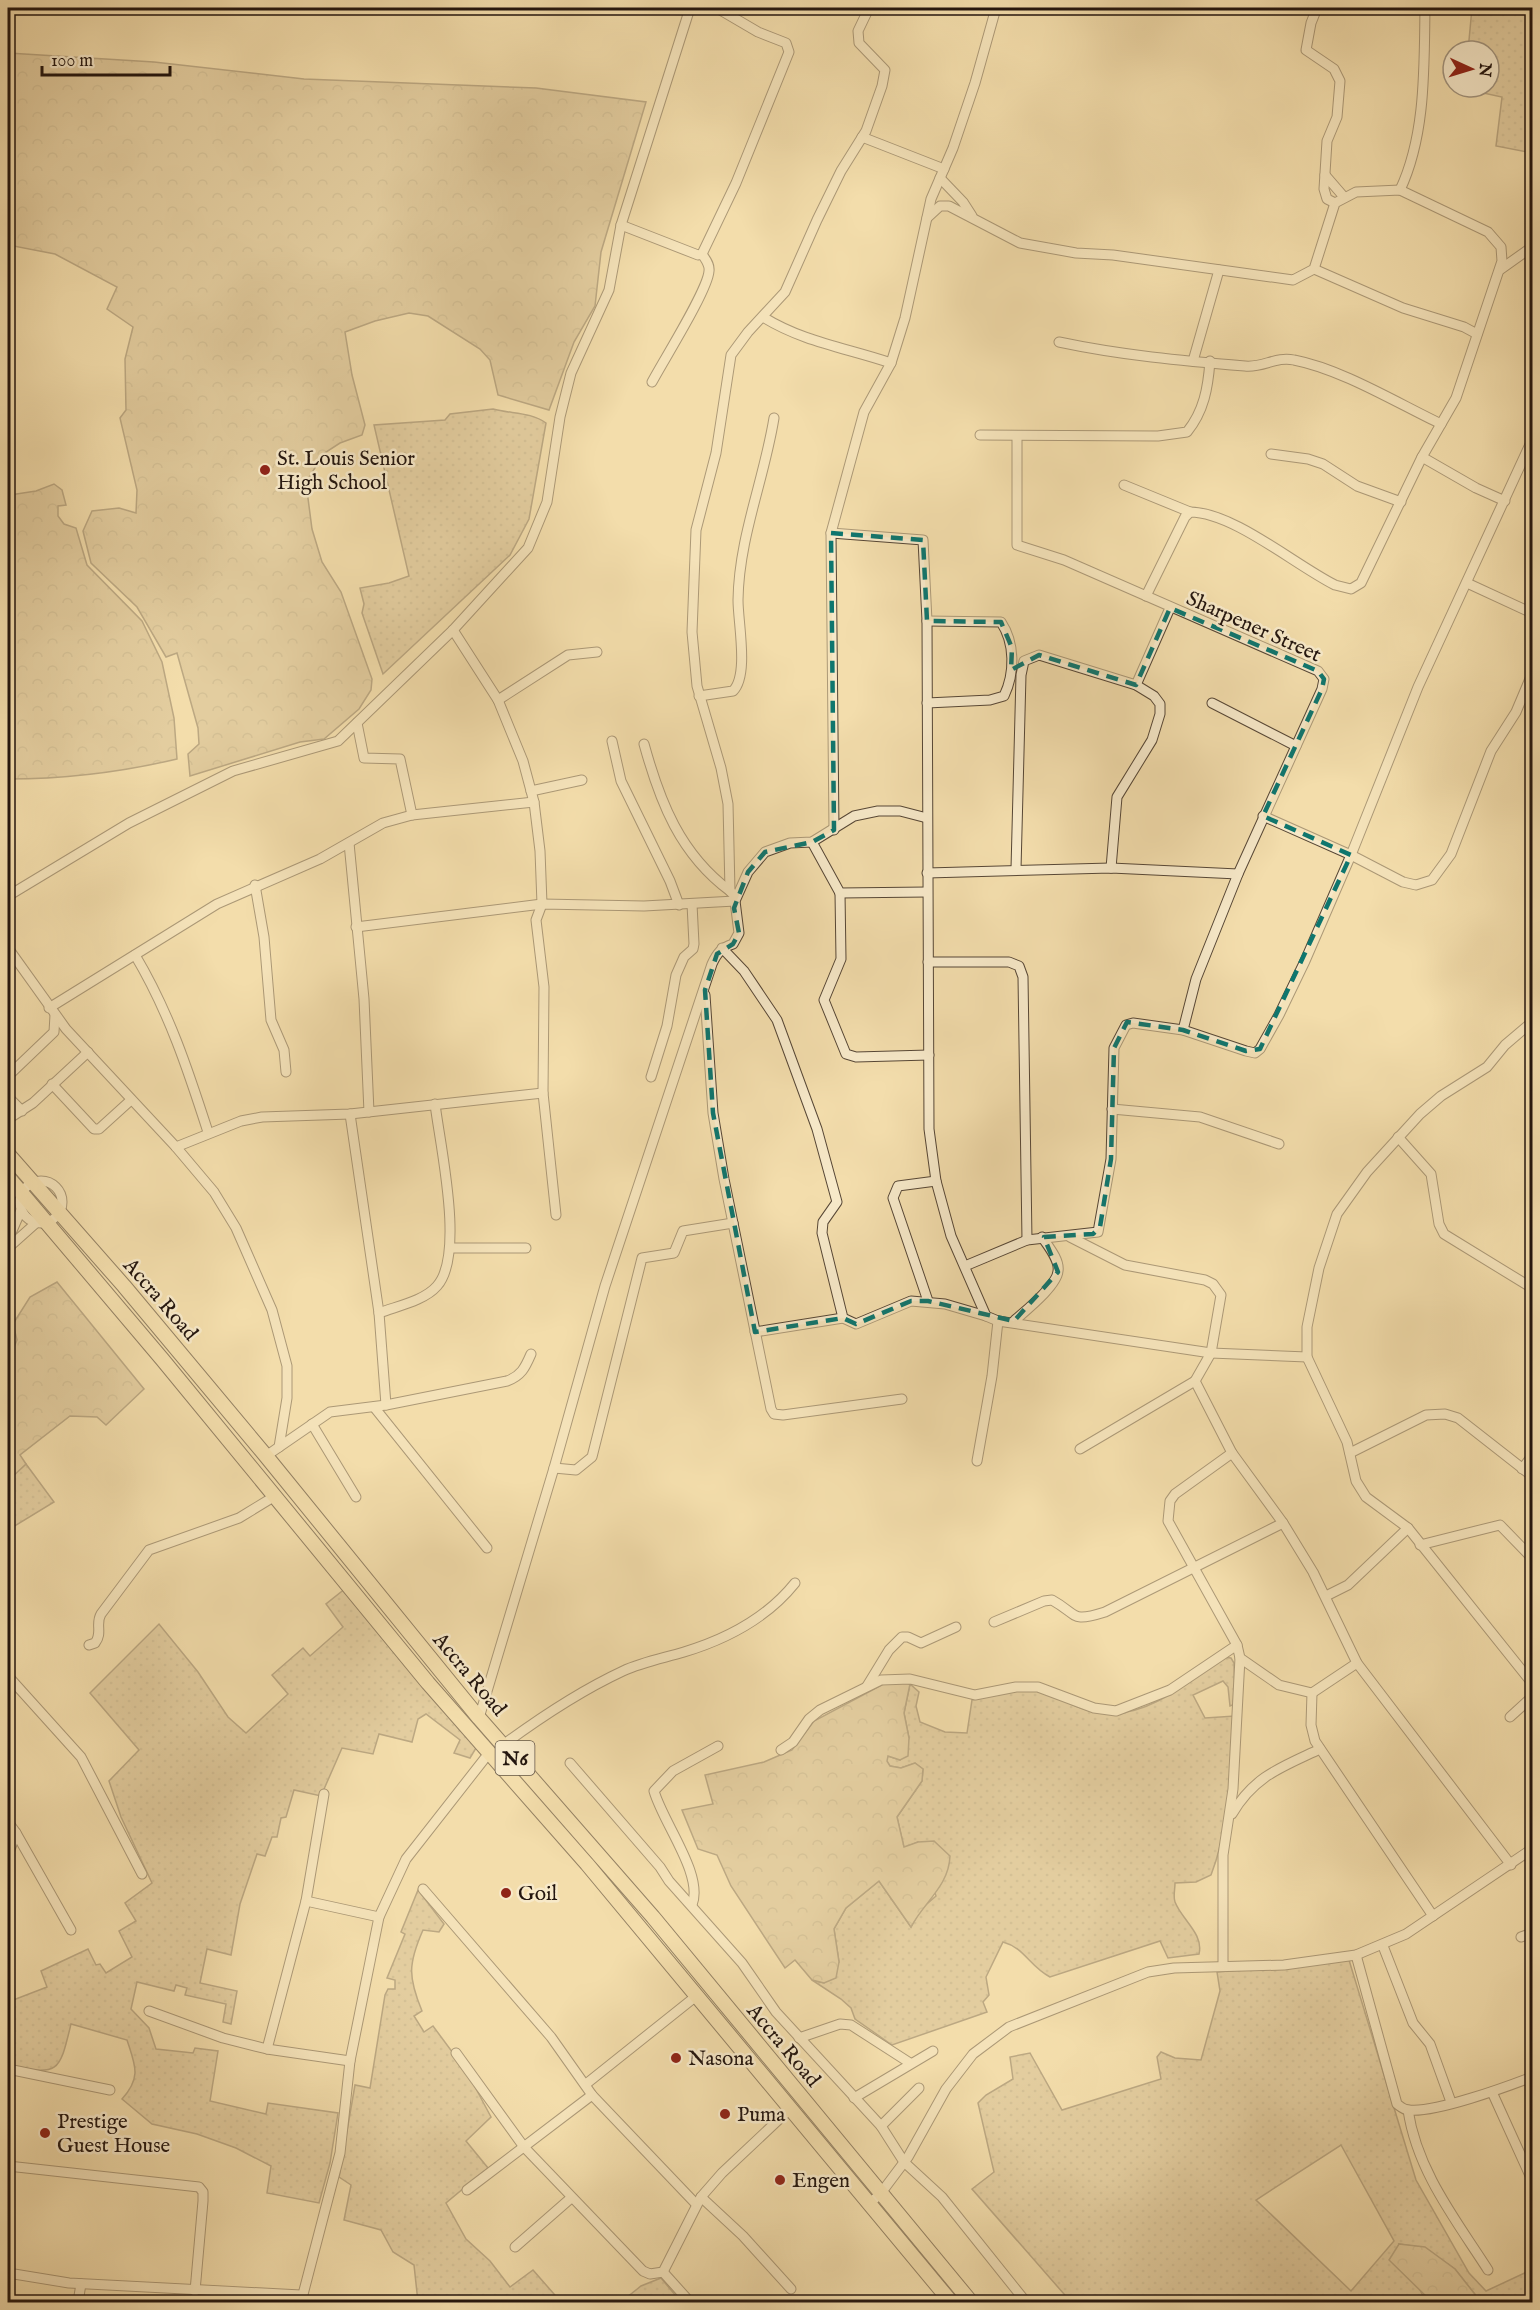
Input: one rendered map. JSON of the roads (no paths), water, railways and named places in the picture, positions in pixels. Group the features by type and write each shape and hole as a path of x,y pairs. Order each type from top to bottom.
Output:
{"highway":[{"name":"Accra Road","path":"8,1154 177,1349 479,1718 653,1917 971,2302"},
{"name":"Accra Road","path":"8,1177 41,1223 162,1359 489,1753 587,1864 868,2205 951,2302"},
{"path":"162,1359 177,1349"}],"street":[{"path":"8,896 75,853 167,802 233,771 338,741 453,630 528,548 547,502 560,417 571,373 609,290 621,225 690,9 627,8"},
{"path":"652,382 703,289 709,271 702,254 736,183 789,52 786,43 758,32 717,8"},
{"path":"479,1718 554,1468 605,1286 712,964 722,948 733,944 739,933 734,896 728,804 721,768 699,696 692,632 696,530 716,453 731,355 785,292 816,220 862,137 882,86 885,70 859,43 858,31 869,8"},
{"path":"834,830 831,533 864,412 891,363 905,318 927,218 975,84 996,8"},
{"path":"1317,8 1311,23 1306,50 1334,69 1340,81 1337,117 1327,141 1325,175 1327,199 1335,203"},
{"path":"1400,190 1414,145 1421,105 1425,70 1425,8"},
{"path":"862,137 942,173 972,216"},
{"path":"1325,175 1344,197"},
{"path":"927,218 940,206 945,206 972,216 1020,243 1076,253 1113,255 1293,280 1314,269 1335,203 1356,192 1400,190 1452,213 1496,238 1501,248 1501,269 1456,398 1422,457 1361,583 1351,589 1317,576 1232,525 1197,512 1185,517 1146,596"},
{"path":"621,225 698,255 702,254"},
{"path":"1501,269 1533,247"},
{"path":"1314,269 1403,308 1464,327 1477,334"},
{"path":"1193,362 1219,270"},
{"path":"763,317 785,331 810,340 891,363"},
{"path":"1059,342 1193,362 1210,361 1248,366 1280,357 1295,360 1326,369 1441,424"},
{"path":"980,435 1158,436 1187,432 1197,419 1208,389 1210,361"},
{"path":"699,696 733,691 741,679 738,599 741,556 774,418"},
{"name":"Sharpener Street","path":"1017,437 1017,545 1065,560 1318,671 1324,679 1322,689 1238,874 1196,979 1183,1030"},
{"path":"965,1266 1028,1240 1093,1234 1100,1227 1111,1159 1114,1048 1126,1025 1132,1023 1183,1030 1246,1051 1255,1053 1260,1049 1279,1015 1351,855 1418,687 1533,440"},
{"path":"1271,454 1308,459 1323,464 1357,486 1401,502"},
{"path":"1422,457 1476,488 1505,501"},
{"path":"1124,485 1190,513"},
{"path":"831,533 923,540 927,621 928,1129 936,1180 951,1236 986,1316"},
{"path":"1467,583 1533,613"},
{"path":"1136,685 1170,608"},
{"path":"927,621 995,620 1001,622 1012,648 1010,677 1004,696 990,700 927,703"},
{"path":"453,630 498,700 523,761 534,802 540,850 542,904 536,920 544,987 543,1093 556,1215"},
{"path":"498,700 568,655 597,652"},
{"path":"1016,869 1022,675 1024,661 1039,655 1052,657 1136,685 1154,696 1160,704 1161,714 1152,740 1117,797 1111,868"},
{"path":"1263,816 1351,855 1403,882 1416,885 1432,880 1451,854 1491,751 1516,712 1533,674"},
{"path":"1212,703 1296,746"},
{"path":"357,723 364,758 400,759 412,815"},
{"path":"612,741 621,781 670,881 679,905"},
{"path":"644,744 654,780 680,839 699,864 734,896"},
{"path":"531,791 582,780"},
{"path":"52,1011 216,904 255,885 320,859 383,824 412,815 534,802"},
{"path":"356,927 542,904 679,905 734,896 748,872 765,852 790,843 812,842 854,816 878,811 900,811 927,818"},
{"path":"812,842 822,865 840,893 841,959 824,1000 846,1054 855,1057 929,1055"},
{"path":"349,843 364,999 369,1112"},
{"path":"927,873 1111,868 1238,874"},
{"path":"255,885 264,937 271,1020 284,1050 286,1072"},
{"path":"840,893 927,892"},
{"path":"651,1077 667,1026 676,975 684,957 693,949 692,904"},
{"path":"8,948 52,1011 214,1192 236,1228 272,1310 281,1337 288,1382 279,1447"},
{"path":"722,948 744,971 777,1020 817,1129 837,1202 823,1222 822,1233 843,1318"},
{"path":"135,955 159,995 174,1031 208,1132"},
{"path":"928,962 1009,962 1019,966 1023,977 1028,1240"},
{"path":"705,990 713,1113 755,1332 774,1414 783,1415 902,1400"},
{"path":"8,1076 54,1032 52,1011"},
{"path":"1533,1022 1505,1045 1487,1067 1441,1096 1398,1137 1366,1172 1337,1214 1311,1297 1307,1328 1307,1357 1350,1453 1356,1481 1366,1497 1408,1528 1533,1683"},
{"path":"8,1119 22,1111 88,1052"},
{"path":"52,1084 94,1129 99,1129 131,1100"},
{"path":"176,1147 208,1132 262,1117 350,1114 543,1093"},
{"path":"8,1097 22,1111"},
{"path":"379,1313 420,1298 436,1288 442,1279 451,1248 449,1210 435,1104"},
{"path":"1112,1109 1200,1117 1279,1144"},
{"path":"350,1114 379,1313 386,1405"},
{"path":"1398,1137 1431,1174 1439,1224 1444,1234 1533,1288"},
{"path":"928,1301 893,1198 898,1186 936,1180"},
{"path":"8,1240 21,1210 21,1194 33,1182"},
{"path":"21,1210 27,1218 41,1223"},
{"path":"8,1248 41,1223 52,1221 60,1212"},
{"path":"554,1468 576,1470 592,1456 642,1258 674,1253 683,1231 733,1223"},
{"path":"1014,1321 1054,1282 1058,1272 1058,1263 1042,1237"},
{"path":"1068,1237 1125,1265 1192,1276 1212,1284 1221,1295 1211,1353 1195,1381 1080,1449"},
{"path":"451,1248 526,1248"},
{"path":"755,1332 843,1318 856,1324 911,1301 928,1301 998,1321 1014,1321 1211,1353 1307,1357"},
{"path":"977,1461 992,1376 998,1321"},
{"path":"266,1456 330,1412 386,1405 507,1381 517,1377 525,1369 531,1354"},
{"path":"1195,1381 1232,1453 1283,1523 1326,1596 1357,1663 1511,1864"},
{"path":"374,1407 487,1548"},
{"path":"1350,1453 1426,1414 1445,1414 1458,1418 1533,1476"},
{"path":"312,1424 356,1497"},
{"path":"1223,1966 1223,1855 1229,1820 1240,1658 1237,1646 1168,1521 1170,1501 1175,1494 1232,1453"},
{"path":"1522,1469 1533,1456"},
{"path":"89,1645 98,1638 100,1614 149,1550 239,1518 275,1496"},
{"path":"994,1622 1044,1601 1052,1600 1070,1615 1078,1618 1090,1617 1195,1569 1283,1523"},
{"path":"1420,1545 1500,1525 1533,1558"},
{"path":"1326,1596 1348,1585 1408,1528"},
{"path":"503,1745 568,1699 625,1670 704,1646 731,1634 767,1613 780,1602 795,1583"},
{"path":"867,1686 877,1667 902,1637 908,1637 921,1644 956,1627"},
{"path":"781,1750 793,1742 808,1719 820,1710 867,1686 894,1678 910,1678 975,1695 1027,1685 1056,1692 1094,1708 1116,1711 1170,1690 1237,1646"},
{"path":"1240,1658 1279,1685 1312,1693 1357,1663"},
{"path":"9,1680 81,1757 142,1874"},
{"path":"1312,1693 1311,1725 1320,1749 1432,1916"},
{"path":"1510,1717 1533,1696"},
{"path":"692,1905 696,1895 693,1877 654,1791 656,1786 673,1771 718,1746"},
{"path":"1229,1820 1243,1795 1256,1782 1273,1771 1320,1749"},
{"path":"8,2273 81,2283 301,2299 340,2153 351,2061 379,1917 406,1859 489,1753"},
{"path":"570,1763 742,1963 776,2012 880,2126 904,2162 942,2197 1026,2302"},
{"path":"267,2049 306,1900 324,1794"},
{"path":"8,1822 70,1930"},
{"path":"8,1855 16,1833"},
{"path":"868,2205 881,2193 904,2162 946,2089 973,2054 989,2039 1009,2027 1148,1972 1223,1966 1284,1965 1356,1955 1383,1946 1533,1849"},
{"path":"423,1889 551,2037 592,2095 699,2200 743,2236 790,2289"},
{"path":"306,1900 379,1917"},
{"path":"1521,1937 1533,1933"},
{"path":"1383,1946 1413,2023 1430,2044 1451,2103"},
{"path":"1356,1955 1397,2104 1408,2110 1451,2103 1492,2092 1533,2077"},
{"path":"586,2084 695,1996"},
{"path":"149,2011 224,2038 267,2049 351,2061"},
{"path":"799,2038 840,2024 851,2025 910,2063"},
{"path":"854,2098 933,2051"},
{"path":"456,2053 524,2147 571,2198 643,2271 650,2274 663,2272"},
{"path":"8,2069 110,2090"},
{"path":"880,2126 919,2088"},
{"path":"1492,2092 1533,2181"},
{"path":"467,2190 592,2095"},
{"path":"663,2272 699,2200 722,2173 790,2109"},
{"path":"1408,2110 1414,2145 1431,2180 1488,2270"},
{"path":"8,2166 199,2187 203,2192 203,2201 195,2291"},
{"path":"516,2247 571,2198"},
{"path":"663,2272 690,2302"},
{"path":"78,2302 81,2283"}],"place":[{"name":"St. Louis Senior High School","path":"265,470"},
{"name":"Goil","path":"506,1893"},
{"name":"Nasona","path":"676,2058"},
{"name":"Puma","path":"725,2114"},
{"name":"Prestige Guest House","path":"45,2133"},
{"name":"Engen","path":"780,2180"}]}
